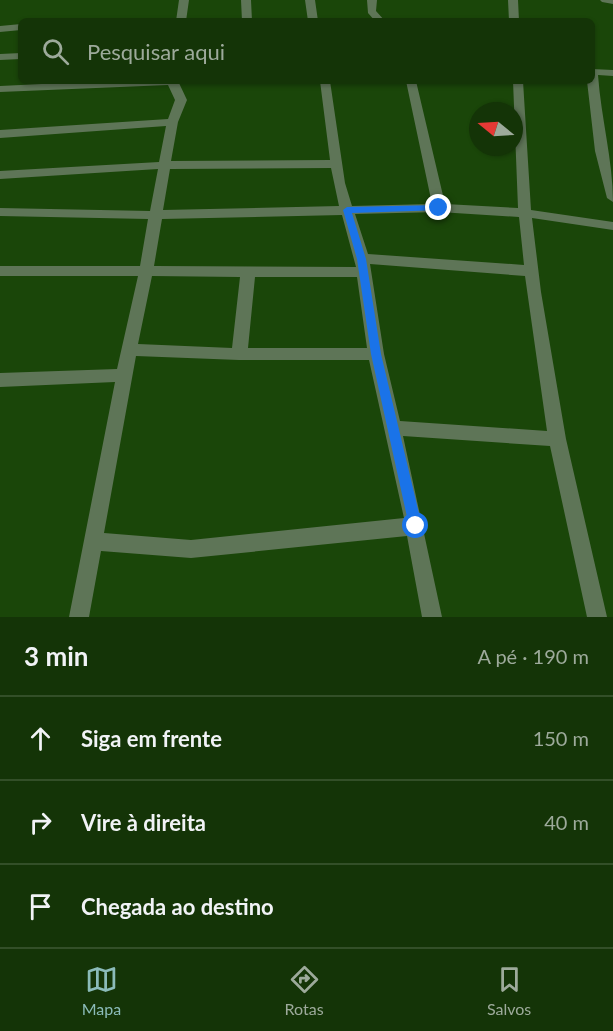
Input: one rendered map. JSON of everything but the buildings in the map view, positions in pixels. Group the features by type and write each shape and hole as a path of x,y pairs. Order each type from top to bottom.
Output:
{"street":[{"path":"182,18 184,0"},
{"path":"246,0 247,18"},
{"path":"310,0 313,18"},
{"path":"372,0 371,11 377,18"},
{"path":"513,0 514,18"},
{"path":"605,0 613,1"},
{"path":"0,29 18,27"},
{"path":"0,57 18,56"},
{"path":"595,72 613,73"},
{"path":"0,89 109,84"},
{"path":"80,617 124,375 157,215 172,122 181,99 175,84"},
{"path":"325,84 339,183 363,265 376,354 416,526 432,617"},
{"path":"412,84 439,208"},
{"path":"518,84 525,213 531,271 557,439 597,617"},
{"path":"593,84 595,119 603,167 613,198"},
{"path":"0,134 172,122"},
{"path":"0,175 164,165 337,164"},
{"path":"0,212 157,215 439,208 525,213 613,226"},
{"path":"0,271 248,272 363,265 531,271"},
{"path":"239,354 248,272"},
{"path":"130,350 239,354 376,354"},
{"path":"0,380 124,375"},
{"path":"392,428 557,439"},
{"path":"93,541 191,549 416,526"}],"route":[{"path":"416,526 376,354 362,259 347,210 439,208"}]}
